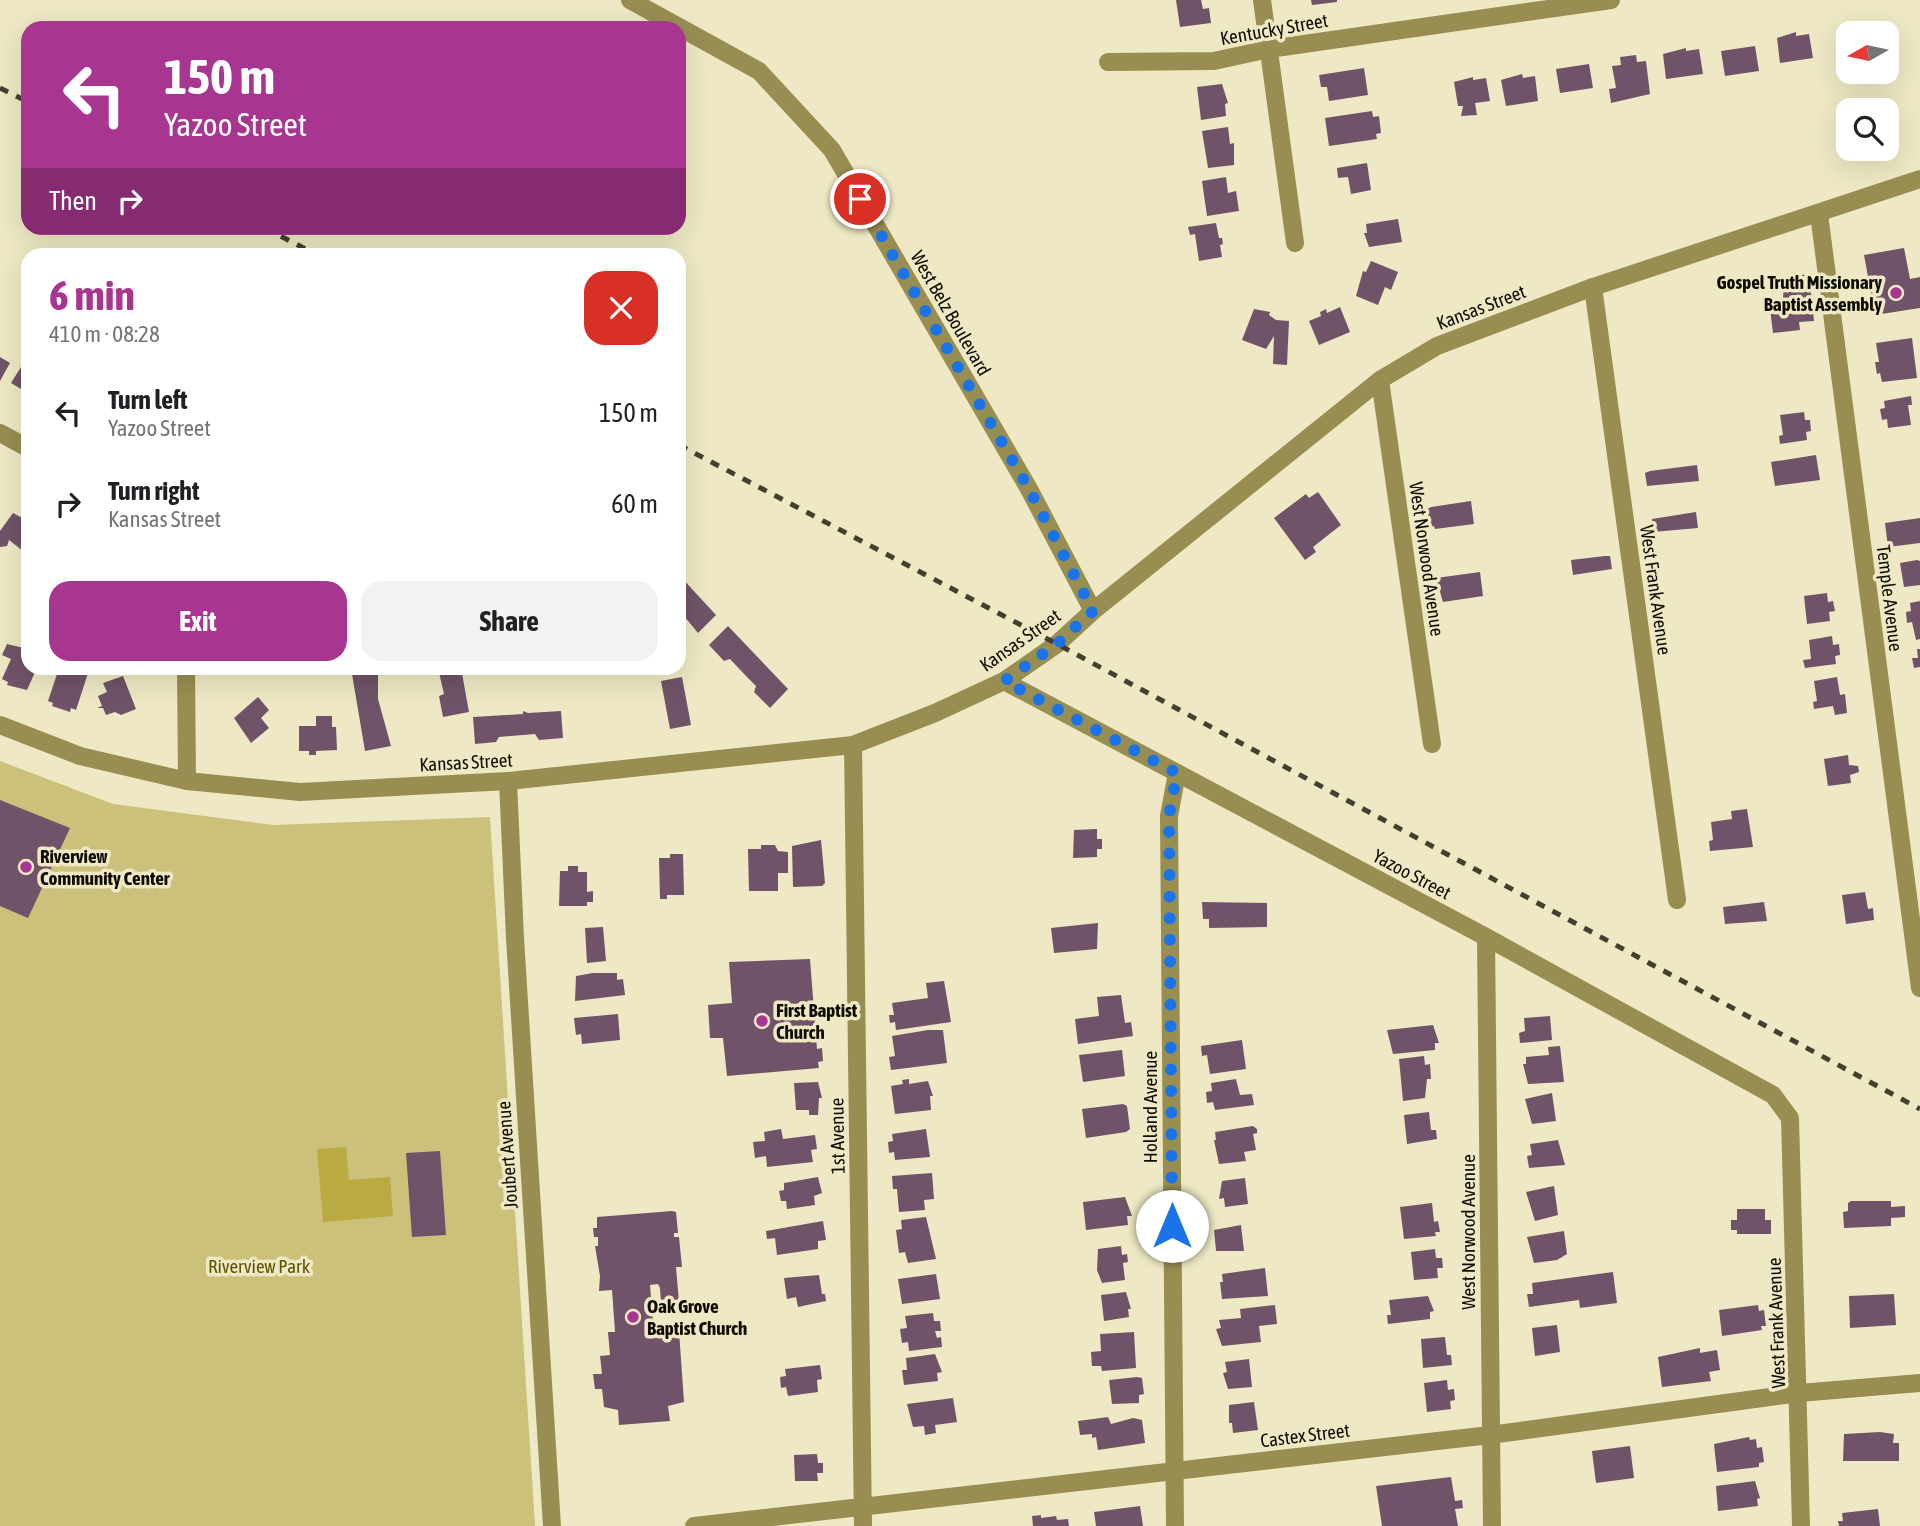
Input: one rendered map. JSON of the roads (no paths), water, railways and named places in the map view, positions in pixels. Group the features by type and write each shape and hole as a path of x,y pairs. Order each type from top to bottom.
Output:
{"street":[{"name":"West Belz Boulevard","path":"630,0 668,21"},
{"path":"1262,0 1295,243"},
{"name":"Kentucky Street","path":"1108,62 1214,61 1269,49 1603,1"},
{"name":"West Belz Boulevard","path":"686,31 759,71 832,150 1029,489 1093,611"},
{"name":"Kansas Street","path":"0,725 80,756 187,781 300,792 508,781 853,745 935,713 1004,681 1057,644 1093,611 1380,380 1437,346 1594,287 1920,179"},
{"name":"Temple Avenue","path":"1819,214 1920,988"},
{"name":"West Frank Avenue","path":"1594,287 1677,900"},
{"name":"West Norwood Avenue","path":"1380,380 1432,744"},
{"path":"0,433 21,444"},
{"path":"186,675 187,781"},
{"name":"Yazoo Street","path":"1004,681 1486,937 1773,1096 1790,1118"},
{"name":"1st Avenue","path":"853,745 863,1526"},
{"name":"Holland Avenue","path":"1175,1526 1169,816 1177,773"},
{"name":"Joubert Avenue","path":"508,781 514,938 552,1526"},
{"name":"West Norwood Avenue","path":"1486,937 1492,1526"},
{"name":"West Frank Avenue","path":"1790,1118 1801,1526"},
{"name":"Castex Street","path":"694,1526 1490,1435 1799,1393 1920,1383"}],"railway":[{"path":"0,88 21,98"},
{"path":"278,235 304,248"},
{"path":"686,449 1057,644 1920,1109"}],"place":[{"name":"Gospel Truth Missionary Baptist Assembly","path":"1896,293"},
{"name":"Riverview Community Center","path":"26,867"},
{"name":"First Baptist Church","path":"762,1021"},
{"name":"Oak Grove Baptist Church","path":"633,1317"}],"park label":[{"name":"Riverview Park","path":"259,1266"}]}
